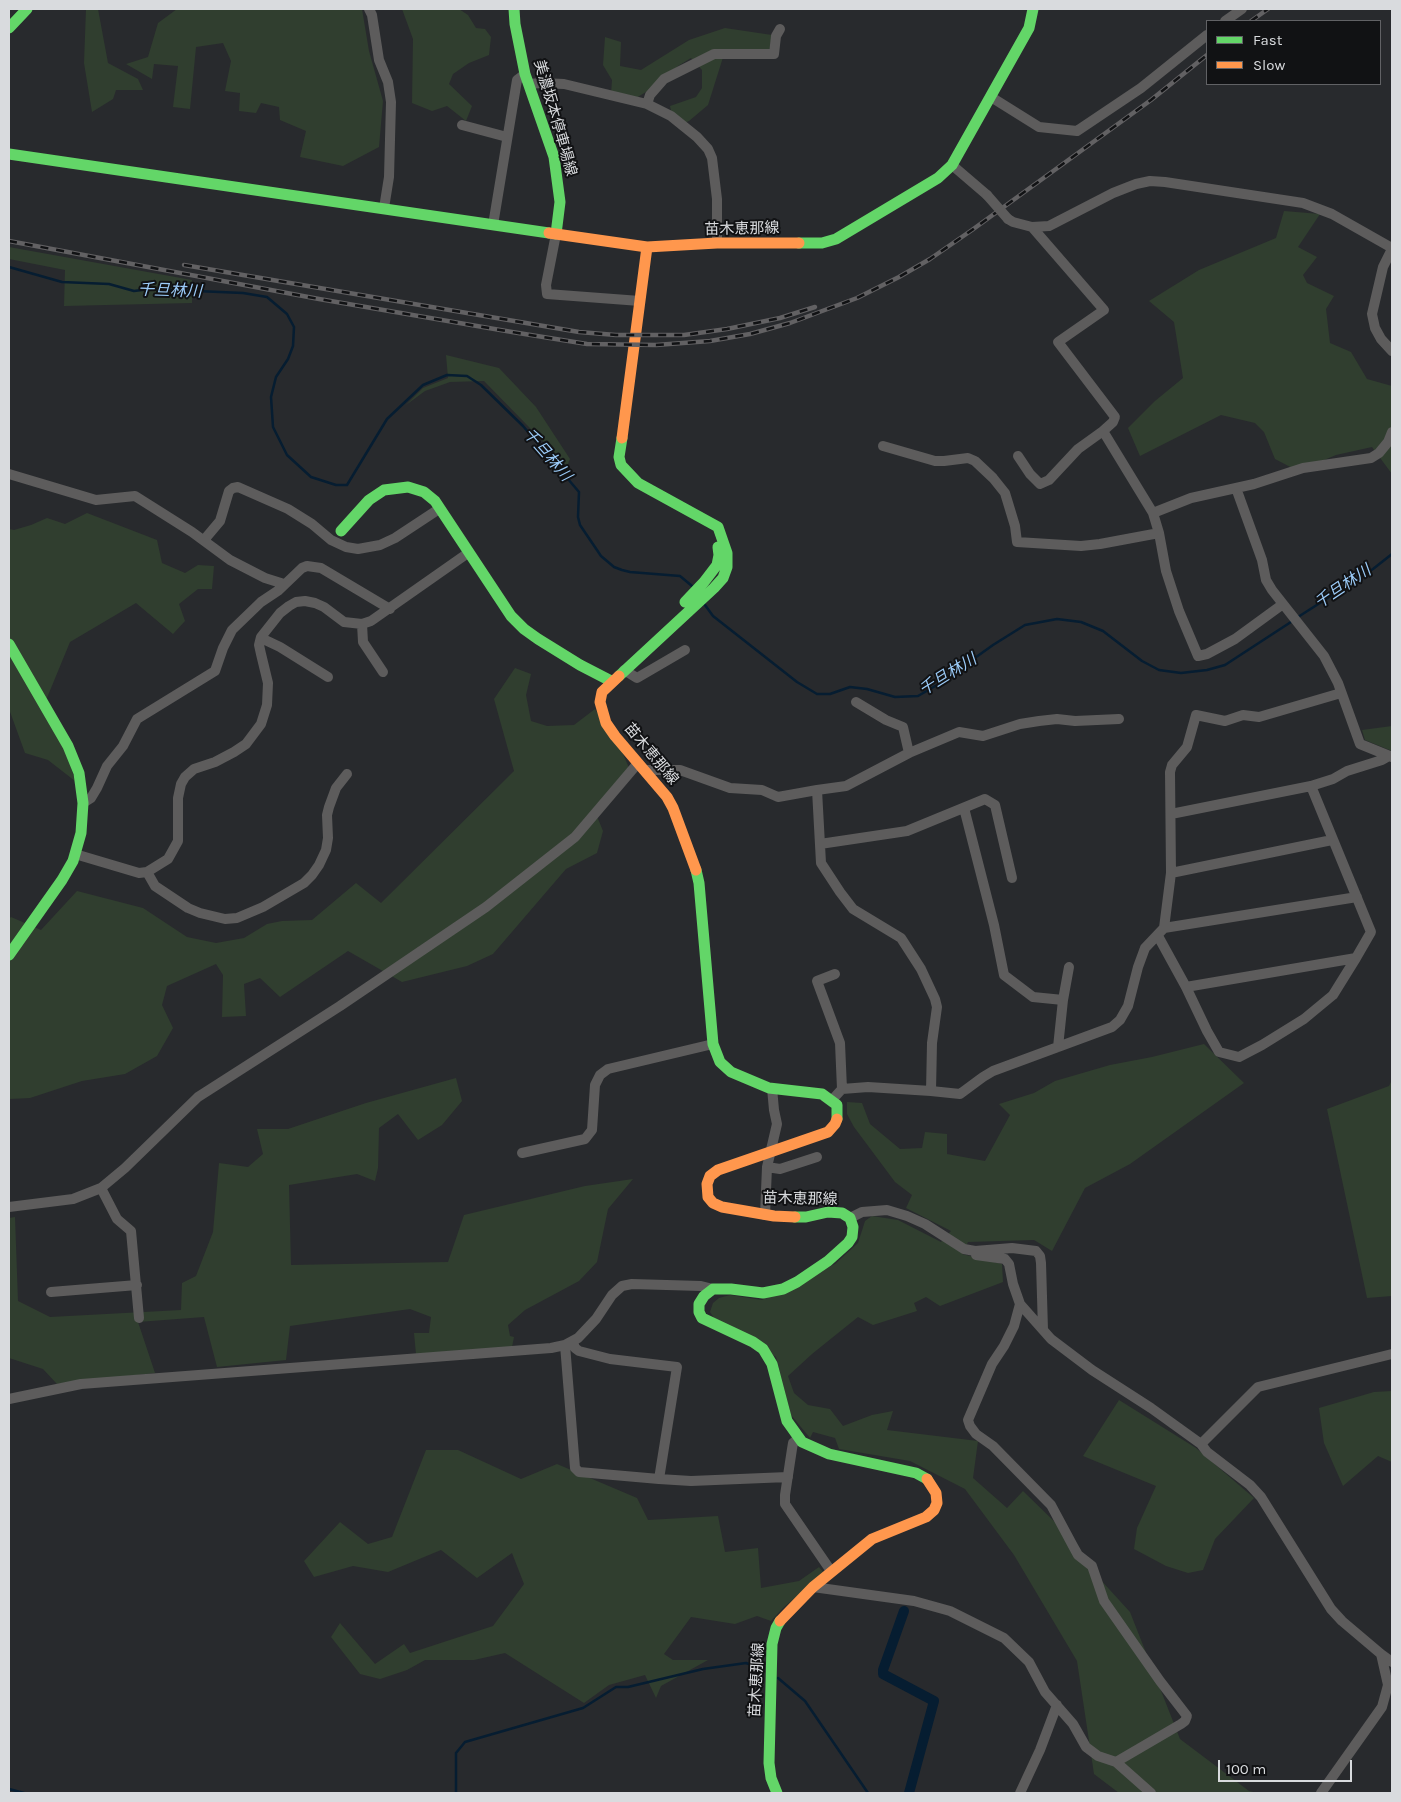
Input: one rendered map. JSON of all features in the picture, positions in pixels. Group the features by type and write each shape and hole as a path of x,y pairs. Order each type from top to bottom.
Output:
{"main road":[{"path":"9,28 27,9"},
{"name":"美濃坂本停車場線","path":"514,9 518,39 527,79 554,157 560,202 556,234"},
{"name":"苗木恵那線","path":"611,681 709,585 723,578 727,567 727,552 718,527 638,483 621,465 619,457 648,246 717,243 822,243 836,239 938,178 952,165 1029,28 1034,9"},
{"path":"9,154 648,246"},
{"path":"342,531 376,494 391,488 408,487 424,492 435,501 503,606 524,629 580,665 611,681"},
{"name":"苗木恵那線","path":"679,614 632,651 602,692 600,702 606,723 667,797 696,867 714,1044 720,1062 731,1072 752,1082 772,1088 822,1094 837,1105 837,1118 835,1124 828,1132 718,1170 710,1176 707,1184 708,1197 713,1204 765,1215 806,1217 828,1212 842,1213 850,1218 853,1227 852,1237 848,1243 828,1261 783,1289 763,1293 731,1288 713,1289"},
{"path":"9,644 68,746 79,773 83,803 81,833 75,854 62,880 9,955"},
{"path":"713,1289 704,1296 699,1304 699,1312 702,1318 753,1342 763,1349 772,1364 783,1410 798,1439"},
{"name":"苗木恵那線","path":"777,1793 771,1778 769,1763 772,1644 781,1619 813,1587 872,1539 926,1517 934,1510 937,1503 936,1493 928,1479 916,1473 829,1454 813,1448 798,1439"}],"street":[{"path":"369,9 372,16 379,60 388,82 392,102 389,177 384,208"},
{"path":"1227,20 1242,9"},
{"path":"648,104 650,95 660,82 714,54 774,54 776,36 780,29"},
{"path":"990,97 1039,126 1077,131 1141,88 1206,36"},
{"path":"493,225 517,80 527,79 541,83 564,84 648,104 671,116 697,137 708,149 712,158 717,199 717,243"},
{"path":"462,125 508,137"},
{"path":"952,165 987,195 1008,219 1021,225 1032,227 1049,226 1113,192 1150,181 1303,203 1332,214 1392,249 1383,267 1372,314 1375,328 1392,351"},
{"path":"1018,456 1030,474 1040,484 1049,480 1078,449 1103,431 1113,422 1115,417 1058,342 1104,310 1032,227"},
{"path":"556,234 546,286 547,294 640,301"},
{"path":"1103,431 1153,513 1166,570 1198,656 1207,654 1235,639 1285,607"},
{"path":"1153,513 1191,498 1236,488 1303,468 1371,458 1379,453 1388,442 1392,432"},
{"path":"882,446 935,461 968,458 975,461 993,478 1005,493 1015,526 1017,542 1081,546 1159,533"},
{"path":"9,474 96,500 135,496 204,540 230,560 265,578 284,584"},
{"path":"204,540 220,521 229,491 238,487 288,509 312,524 331,540 346,547 358,549 380,545 395,538 440,509"},
{"path":"1236,488 1262,560 1266,580 1324,656 1338,683 1360,744 1391,756"},
{"path":"75,854 130,871 147,872 168,859 176,848 179,832 178,798 181,784 185,777 194,770 215,762 246,744 261,724 267,705 268,683 261,654 261,638 266,628 288,606 305,601 315,603 324,607 344,622 362,624 371,621 390,609 468,553"},
{"path":"83,803 91,798 98,788 107,766 123,746 136,719 215,671 232,630 261,602 279,590 302,568 313,566 321,568 390,609"},
{"path":"362,624 363,642 383,672"},
{"path":"261,638 280,647 328,676"},
{"path":"624,670 637,678 685,650"},
{"path":"1311,786 1371,932 1333,995 1304,1018 1262,1045 1239,1057 1219,1052 1206,1032 1161,932 1170,873 1172,814 1170,772 1172,765 1187,747 1196,716 1225,721 1243,716 1259,716 1341,693"},
{"path":"856,702 886,720 903,727 909,753"},
{"path":"9,1208 73,1199 101,1188 125,1168 198,1097 340,1006 494,901 575,836 641,766 680,770 730,788 762,790 778,797 846,786 909,753 959,732 983,736 1020,724 1039,721 1057,719 1075,721 1119,719"},
{"path":"1172,814 1311,786 1391,756"},
{"path":"147,872 155,886 188,908 200,913 225,919 237,918 263,907 304,883 319,865 326,850 329,807 336,788 347,774"},
{"path":"817,790 822,863 853,909 900,938 921,968 935,999 937,1007 932,1043 931,1091"},
{"path":"820,844 907,831 985,800 994,805 1012,878"},
{"path":"964,808 994,925 1004,975 1033,997 1063,1000"},
{"path":"1170,873 1332,840"},
{"path":"832,1100 842,1090 868,1087 960,1094 993,1071 1112,1026 1120,1020 1128,1006 1145,948 1161,932 1357,897"},
{"path":"1186,987 1356,958"},
{"path":"1058,1047 1069,967"},
{"path":"835,974 817,981 840,1043 842,1090"},
{"path":"522,1153 585,1138 592,1130 595,1085 600,1075 608,1069 714,1044"},
{"path":"765,1215 766,1167 777,1124 772,1088"},
{"path":"766,1167 780,1169 817,1157"},
{"path":"101,1188 117,1219 131,1231 139,1318"},
{"path":"850,1218 862,1212 887,1210 925,1224 977,1256 1005,1259 1020,1304 1051,1339 1092,1370 1151,1408 1201,1444 1207,1452 1250,1485 1261,1497 1331,1609 1342,1621 1392,1662"},
{"path":"964,1249 975,1251 1012,1248 1036,1251 1040,1256 1043,1330"},
{"path":"9,1399 81,1384 534,1350 569,1344 584,1334 612,1295 622,1286 632,1284 701,1286 713,1289"},
{"path":"51,1292 137,1285"},
{"path":"1020,1304 1014,1326 992,1364 968,1420 970,1426 976,1434 993,1446 1051,1506 1078,1555 1092,1566 1104,1601 1187,1716 1186,1721 1116,1762"},
{"path":"569,1344 575,1468 579,1472 691,1481 788,1477"},
{"path":"569,1344 580,1351 610,1359 677,1367 659,1479"},
{"path":"1201,1444 1258,1387 1392,1354"},
{"path":"798,1439 793,1443 785,1504 831,1572"},
{"path":"813,1587 914,1601 950,1611 1004,1638 1029,1662 1045,1692 1073,1724 1086,1747 1098,1756 1116,1762 1150,1793"},
{"path":"1321,1793 1382,1706 1388,1685 1381,1654"},
{"path":"1020,1793 1040,1750 1057,1705"}],"green space":[{"path":"86,9 98,9 108,63 138,79 143,90 116,90 113,99 92,112 84,63"},
{"path":"177,9 362,9 369,51 383,101 379,147 343,166 300,157 306,131 280,120 279,107 261,103 256,113 239,111 240,93 225,91 231,61 223,43 196,47 190,109 173,107 178,66 154,64 152,79 126,64 148,57 158,23"},
{"path":"402,9 459,9 468,15 476,28 485,29 491,37 489,55 469,63 453,74 449,84 472,106 466,121 447,106 432,111 412,103 413,39"},
{"path":"725,28 772,35 769,52 725,51 708,105 689,121 682,124 672,115 670,106 696,97 702,88 702,70 691,58 678,66 657,85 633,100 611,94 612,80 603,65 605,37 621,42 620,66 641,70 689,40"},
{"path":"1284,211 1320,214 1298,247 1317,257 1303,275 1307,283 1334,296 1326,309 1330,343 1351,352 1367,379 1392,386 1392,474 1372,447 1336,455 1298,471 1275,459 1264,432 1255,423 1221,415 1140,456 1128,428 1155,401 1183,378 1174,322 1149,301 1199,270 1276,238"},
{"path":"9,247 192,280 192,303 64,306 65,270 9,259"},
{"path":"446,355 499,368 536,407 570,459 567,466 484,381 450,382 425,391 406,405 423,388 448,378"},
{"path":"87,513 157,540 162,563 185,573 198,565 214,566 212,589 198,589 179,604 185,621 173,634 136,603 70,642 42,710 66,750 75,781 48,760 25,753 9,709 9,529 14,530 47,518 65,524"},
{"path":"515,668 531,674 526,695 531,721 547,726 574,725 595,709 621,749 629,768 594,809 603,831 597,853 566,869 493,954 467,966 402,982 348,951 280,997 260,978 244,984 246,1016 222,1017 223,975 216,964 167,986 162,1005 173,1028 157,1056 125,1074 82,1081 30,1098 9,1099 9,919 11,917 41,930 77,891 143,908 187,937 216,943 244,938 267,924 282,921 312,920 356,883 381,903 514,771 494,699"},
{"path":"1392,726 1392,751 1365,740 1362,730"},
{"path":"1204,1044 1244,1083 1130,1164 1085,1188 1052,1251 1034,1240 968,1242 962,1254 1002,1264 1003,1282 940,1306 926,1297 914,1303 917,1311 873,1325 858,1317 788,1376 794,1393 808,1405 830,1409 843,1426 872,1415 893,1411 887,1430 978,1441 973,1478 1007,1508 1023,1491 1060,1527 1078,1555 1130,1612 1180,1739 1249,1791 1258,1793 1119,1793 1094,1774 1077,1661 1014,1555 965,1489 910,1461 839,1449 835,1438 813,1432 810,1438 791,1415 776,1357 714,1318 710,1312 713,1303 719,1298 730,1295 762,1300 835,1264 858,1243 865,1221 872,1216 898,1220 941,1242 951,1231 906,1208 912,1195 895,1182 854,1127 847,1114 847,1102 862,1103 870,1124 900,1149 922,1148 925,1132 947,1134 947,1154 985,1161 1010,1115 999,1104 1034,1093 1055,1081 1110,1065"},
{"path":"456,1078 462,1101 442,1125 418,1140 398,1114 379,1128 378,1168 375,1181 357,1174 289,1185 291,1265 448,1262 464,1215 585,1186 633,1179 608,1209 597,1262 579,1281 525,1310 508,1325 510,1336 514,1337 512,1347 416,1354 414,1333 429,1333 431,1317 410,1309 290,1326 286,1360 217,1367 204,1317 138,1322 155,1373 57,1384 43,1369 9,1358 9,1218 15,1217 18,1301 50,1317 181,1310 182,1283 196,1276 213,1232 219,1163 248,1167 263,1154 257,1129 288,1129 366,1103"},
{"path":"1392,1080 1392,1296 1367,1298 1327,1109 1389,1086"},
{"path":"1392,1391 1392,1462 1378,1456 1343,1486 1324,1443 1319,1408 1374,1392"},
{"path":"1119,1400 1196,1448 1254,1498 1215,1539 1203,1570 1188,1573 1166,1566 1134,1549 1137,1528 1156,1486 1083,1456"},
{"path":"426,1450 458,1450 521,1479 557,1464 637,1498 648,1520 718,1516 725,1552 758,1548 761,1588 799,1581 819,1567 824,1573 783,1608 771,1621 757,1616 735,1624 691,1617 664,1654 673,1660 708,1660 661,1686 656,1698 645,1675 609,1685 584,1703 505,1653 474,1660 425,1660 407,1670 380,1679 360,1674 331,1637 340,1623 375,1664 404,1644 410,1653 493,1626 524,1584 512,1553 477,1578 441,1550 388,1572 353,1566 314,1577 304,1561 340,1522 368,1544 392,1537"}],"waterway":[{"name":"千旦林川","path":"9,267 62,282 109,284 134,291 150,289 243,293 267,297 287,314 294,327 293,346 288,359 276,377 271,397 273,427 287,455 311,477 336,485 347,485 387,419 423,385 447,375 467,376 481,385 523,426 579,492 578,517 580,525 601,556 614,567 622,570 680,576 692,586"},
{"name":"千旦林川","path":"1298,617 1373,569 1392,554"},
{"name":"千旦林川","path":"705,605 713,616 797,682 817,694 830,694 850,687 867,689 895,697 918,696 1025,625 1057,619 1081,622 1103,631 1142,661 1159,670 1181,673 1207,670 1225,665 1294,620"},
{"path":"904,1611 883,1674 934,1701 909,1793"},
{"path":"456,1793 456,1753 465,1742 583,1708 616,1687 628,1687 703,1669 746,1663 763,1669"},
{"path":"778,1678 805,1701 868,1793"},
{"path":"9,1789 24,1793"}],"railway":[{"path":"1252,20 1268,9"},
{"path":"9,241 319,299 587,344 656,345 710,341 750,334 790,323 857,298 899,277 930,259 972,230 1151,100 1206,56"},
{"path":"184,265 579,332 616,335 684,335 727,329 780,318 815,307"}],"traffic: fast":[{"path":"9,28 27,9"},
{"path":"514,9 515,24 525,74 554,157 560,202 556,234"},
{"path":"799,243 822,243 836,239 938,178 952,165 1029,28 1033,9"},
{"path":"9,154 549,233"},
{"path":"619,676 714,588 723,578 727,567 727,553 718,527 638,483 621,465 619,457 622,438"},
{"path":"341,531 369,500 384,490 408,487 424,492 435,501 511,616 538,639 580,665 611,681"},
{"path":"685,602 717,565 718,547"},
{"path":"9,644 68,746 79,773 83,803 81,833 73,861 62,880 9,955"},
{"path":"696,870 699,883 713,1044 720,1062 731,1072 769,1088 822,1094 837,1105 837,1119"},
{"path":"795,1217 806,1217 828,1212 842,1213 850,1218 853,1227 852,1237 828,1261 783,1289 763,1293 713,1289 704,1296 699,1304 699,1312 702,1318 753,1342 763,1349 772,1364 787,1421 802,1442 829,1454 916,1473 927,1479"},
{"path":"777,1793 771,1778 769,1763 772,1644 780,1621"}],"traffic: slow":[{"path":"549,233 647,247 717,243 799,243"},
{"path":"622,438 647,247"},
{"path":"619,676 602,692 600,702 606,723 667,797 673,808 696,870"},
{"path":"795,1217 774,1216 722,1207 713,1203 708,1197 707,1184 710,1176 718,1170 828,1132 837,1119"},
{"path":"780,1621 813,1587 872,1539 926,1517 934,1510 937,1503 936,1493 927,1479"}]}
